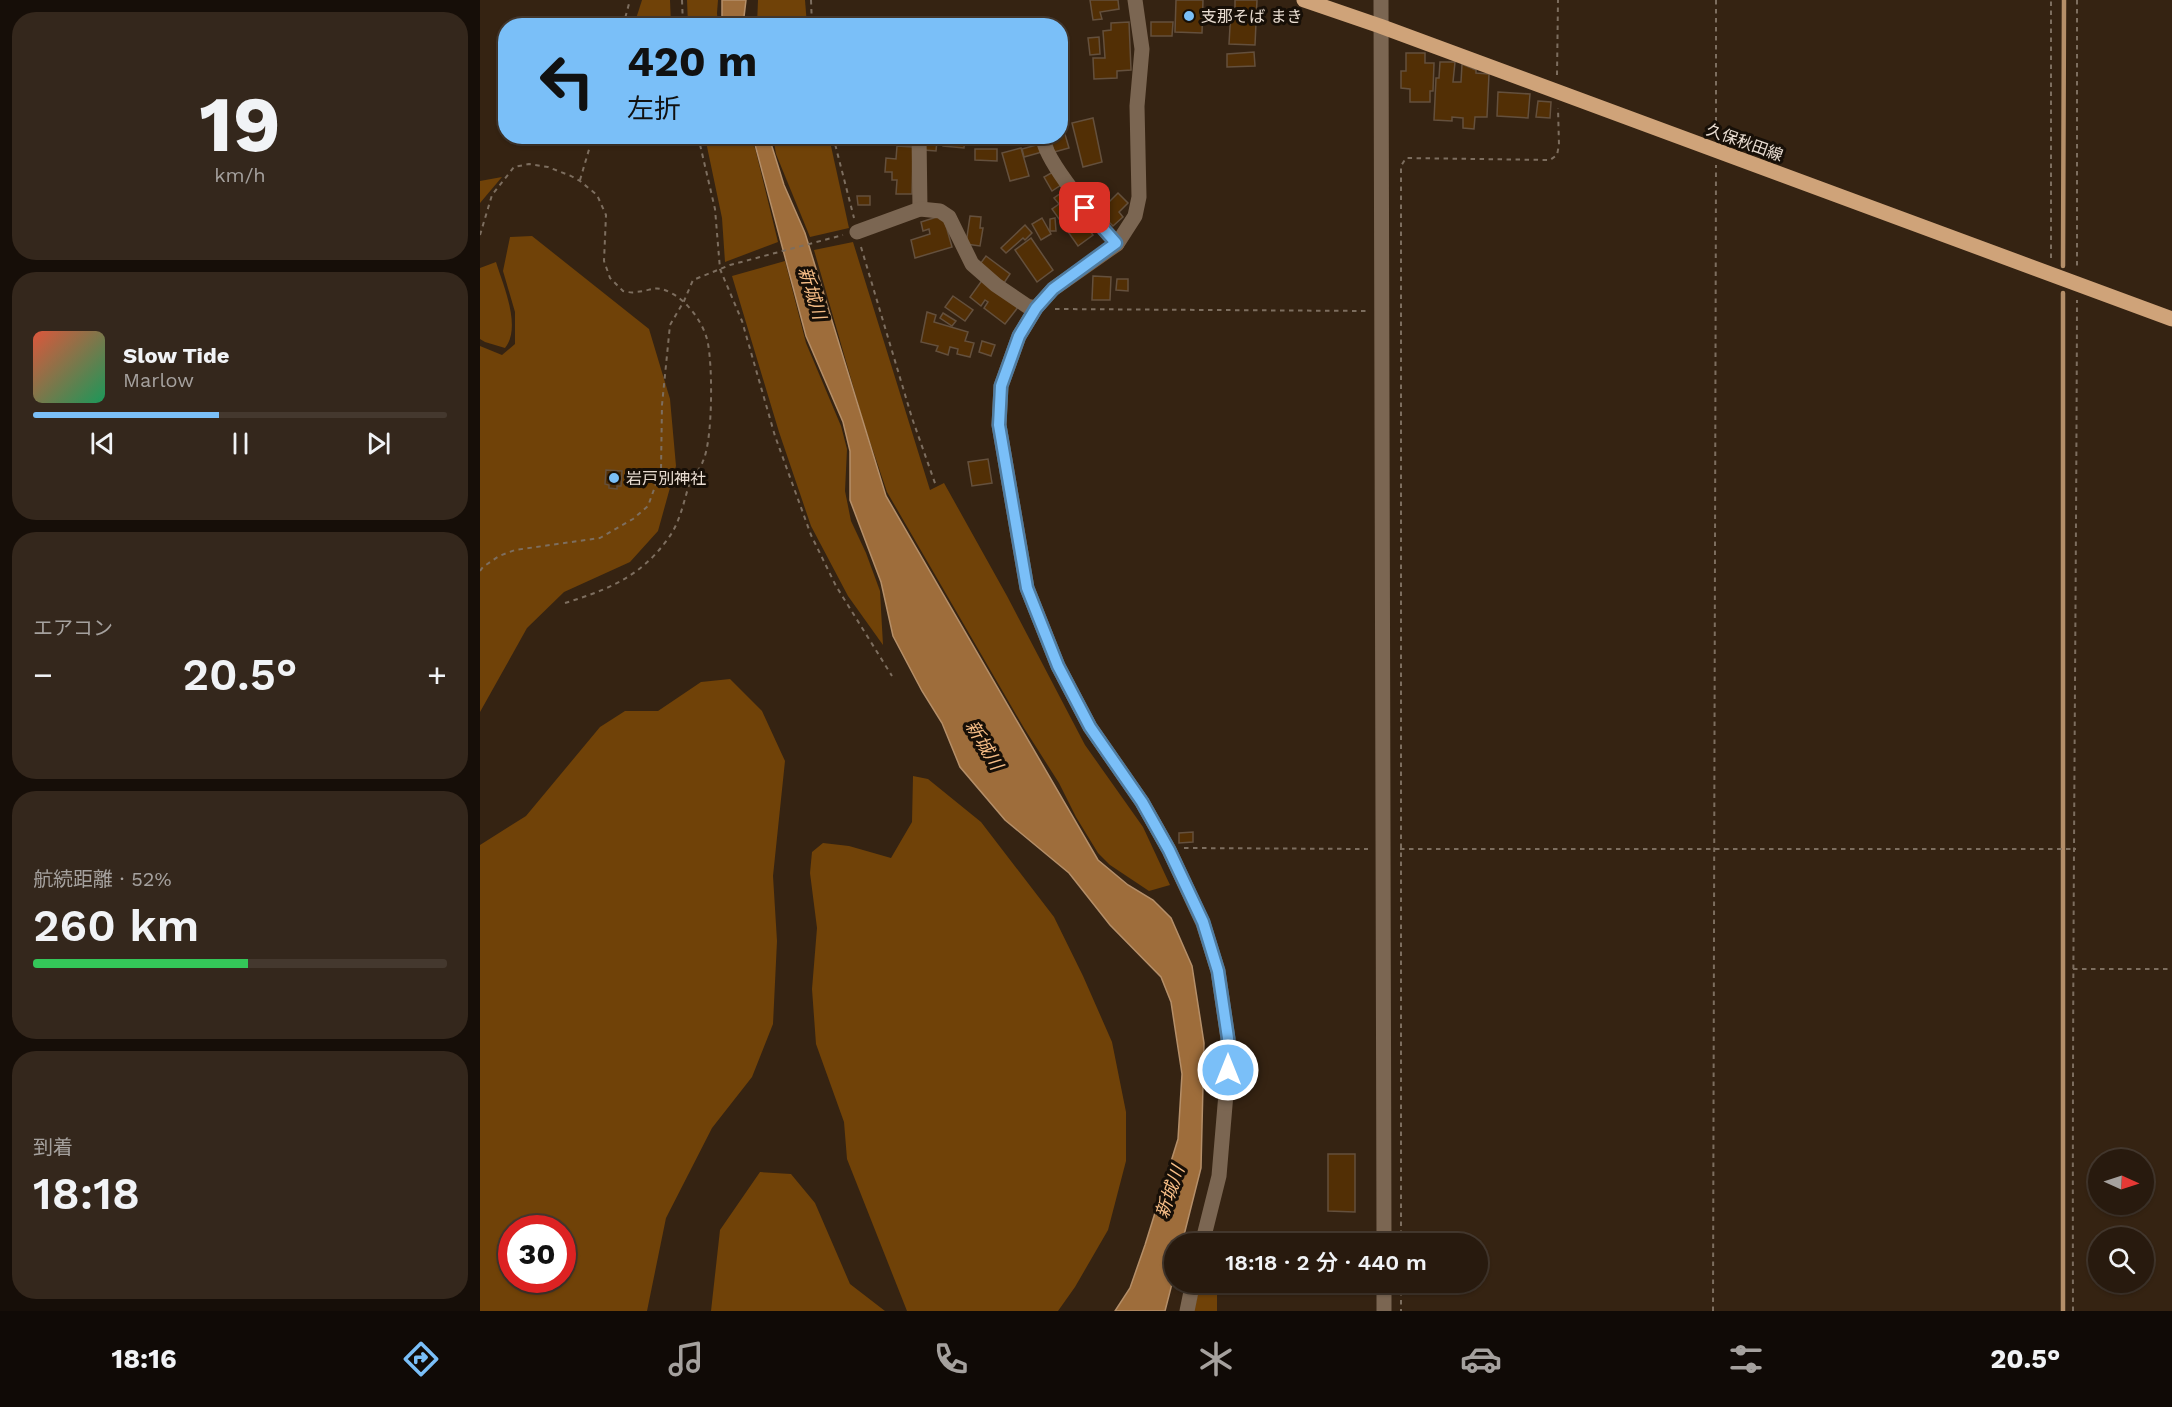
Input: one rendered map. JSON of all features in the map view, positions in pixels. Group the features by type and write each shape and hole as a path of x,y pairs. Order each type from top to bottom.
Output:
{"main road":[{"name":"久保秋田線","path":"1304,0 1380,26 2172,319"}],"street":[{"path":"1136,0 1142,49 1137,106 1139,196 1135,216 1116,243 1053,289 1036,308 1019,336 1001,386 999,425 1027,588 1058,666 1090,727 1142,802 1169,850 1203,922 1218,971 1228,1038 1226,1097 1219,1176 1205,1233"},
{"path":"1381,0 1384,1233"},
{"path":"919,144 920,209"},
{"path":"1045,144 1085,208 1116,243"},
{"path":"857,232 920,209 940,211 949,217 972,264 1012,296 1036,308"},
{"path":"1187,1311 1191,1293"},
{"path":"1384,1293 1384,1311"}],"path":[{"path":"625,18 630,0"},
{"path":"682,0 683,18"},
{"path":"811,0 812,18"},
{"path":"1401,1233 1401,165 1406,158 1550,160 1557,155 1559,145 1558,0"},
{"path":"1713,1311 1716,0"},
{"path":"2050,275 2051,0"},
{"path":"2073,1311 2077,0"},
{"path":"580,181 590,144"},
{"path":"700,144 715,209 720,269 742,321 775,436 810,536 836,586 892,676"},
{"path":"835,144 857,232 912,418 936,486"},
{"path":"480,235 492,195 514,167 529,164 548,167 580,181 597,195 606,215 604,261 610,278 623,291 637,292 656,287 670,292 684,301 707,339 711,397 704,460 690,482 683,511 668,539 630,577 616,585 565,603"},
{"path":"480,572 483,567 499,556 515,550 600,538 633,519 648,506 662,470 662,405 670,325 693,280 730,265 857,232"},
{"path":"1036,308 1383,311"},
{"path":"1169,850 1182,848 2074,849"},
{"path":"2073,969 2172,969"},
{"path":"1401,1293 1401,1311"}],"shaded area":[{"path":"642,0 670,0 671,18 636,18"},
{"path":"687,0 718,0 717,18 688,18"},
{"path":"758,0 805,0 806,18 757,18"},
{"path":"706,144 752,144 778,242 725,262 722,218"},
{"path":"774,144 831,144 849,228 810,237 776,154"},
{"path":"502,177 480,203 480,181"},
{"path":"532,236 649,329 670,399 676,466 658,531 630,562 564,592 527,628 480,712 480,346 502,355 515,344 515,312 503,271 510,237"},
{"path":"853,242 930,490 944,483 1007,596 1085,745 1143,827 1170,885 1149,891 1110,865 1098,853 887,492 864,424 814,250"},
{"path":"785,261 806,343 841,426 847,449 845,491 851,521 880,591 883,645 848,596 811,526 779,432 732,276"},
{"path":"496,262 511,318 510,339 505,348 480,339 480,268"},
{"path":"730,679 762,711 785,761 773,876 777,941 773,1024 752,1077 712,1128 666,1218 647,1311 480,1311 480,845 526,816 600,727 625,711 658,711 701,682"},
{"path":"913,776 928,779 981,822 1054,917 1112,1042 1126,1112 1126,1161 1108,1230 1075,1287 1058,1311 907,1311 847,1159 844,1122 816,1044 812,989 817,928 810,873 812,852 823,843 849,846 891,858 912,822"},
{"path":"760,1172 791,1174 815,1203 850,1284 885,1311 711,1311 720,1230"},
{"path":"1198,1293 1217,1293 1217,1311 1194,1311"}],"water":[{"path":"722,0 746,0 744,18 722,18"},
{"name":"新城川","path":"755,144 771,144 784,185 805,233 886,496 1098,860 1128,885 1153,900 1171,918 1192,966 1204,1043 1201,1168 1185,1233 1164,1233 1164,1293 1170,1293 1165,1311 1115,1311 1130,1288 1178,1139 1182,1074 1171,1002 1161,977 1110,925 1069,873 1005,820 960,767 942,723 893,636 881,582 850,500 850,451 843,422 806,336"}],"building":[{"path":"1090,0 1118,0 1119,9 1100,12 1102,19 1093,20"},
{"name":"支那そば まき","path":"1176,0 1203,0 1202,33 1175,32"},
{"path":"1235,0 1257,0 1255,45 1229,44 1231,9 1235,10"},
{"path":"1129,22 1131,70 1117,71 1117,78 1094,79 1093,58 1105,58 1103,31 1111,30 1111,23"},
{"path":"1151,22 1173,22 1172,36 1151,36"},
{"path":"1099,37 1100,54 1090,55 1088,38"},
{"path":"1254,52 1255,66 1227,67 1227,54"},
{"path":"1406,53 1425,53 1425,63 1434,63 1433,91 1430,91 1430,102 1410,102 1410,89 1401,88 1401,71 1406,71"},
{"path":"1440,62 1455,62 1453,82 1461,82 1462,64 1476,70 1476,73 1489,74 1487,117 1475,117 1474,129 1463,128 1463,118 1452,117 1452,121 1434,120 1436,78 1439,78"},
{"path":"1498,92 1530,94 1528,118 1497,116"},
{"path":"1538,101 1551,102 1550,118 1536,117"},
{"path":"1093,118 1102,162 1083,167 1072,123"},
{"path":"925,144 937,144 936,151 924,150"},
{"path":"943,144 964,144 964,148 943,146"},
{"path":"1040,144 1042,152 1024,157 1022,149"},
{"path":"1052,144 1068,144 1069,148 1054,152"},
{"path":"897,146 913,147 912,194 896,194 897,180 892,180 892,172 885,172 886,158 896,159"},
{"path":"1021,148 1029,176 1010,181 1002,153"},
{"path":"975,149 997,149 997,161 975,160"},
{"path":"1053,172 1061,185 1052,191 1044,177"},
{"path":"1067,189 1081,210 1078,213 1093,235 1078,246 1052,209 1059,204 1054,198"},
{"path":"1118,193 1128,203 1119,212 1123,217 1113,226 1099,212"},
{"path":"857,196 870,196 870,205 858,205"},
{"path":"943,215 952,247 915,258 911,240 930,234 929,229 923,231 921,222"},
{"path":"970,216 981,217 980,228 983,228 980,246 966,244"},
{"path":"1042,218 1051,234 1041,240 1032,224"},
{"path":"1055,218 1056,231 1050,231 1050,219"},
{"path":"1025,225 1032,233 1006,253 1001,248"},
{"path":"1031,238 1053,270 1037,282 1015,250"},
{"path":"986,256 1010,274 1004,283 980,264"},
{"path":"1093,276 1111,277 1110,300 1092,300"},
{"path":"983,279 1019,306 1005,324 984,308 988,302 985,300 981,306 970,297"},
{"path":"1117,279 1128,279 1128,291 1116,290"},
{"path":"953,296 973,310 965,321 945,307"},
{"path":"927,312 936,315 934,322 968,332 965,341 974,343 970,357 957,354 958,349 950,347 948,355 936,351 938,346 921,342"},
{"path":"943,313 956,321 952,326 940,318"},
{"path":"982,341 995,345 991,356 979,352"},
{"path":"988,459 992,483 972,486 968,462"},
{"name":"岩戸別神社","path":"606,470 622,471 621,486 617,486 617,489 609,488 609,485 605,484"},
{"path":"1193,832 1193,842 1179,843 1179,833"},
{"path":"1328,1154 1355,1154 1355,1212 1328,1211"}],"waterway":[{"path":"2063,266 2064,0"},
{"path":"2063,293 2063,1311"}],"place":[{"name":"支那そば まき","path":"1189,16"},
{"name":"岩戸別神社","path":"614,478"}],"route":[{"path":"1085,208 1116,243 1053,289 1036,308 1019,336 1001,386 999,425 1017,536 1027,588 1058,666 1090,727 1142,802 1169,850 1203,922 1218,971 1228,1038 1228,1070"}]}
